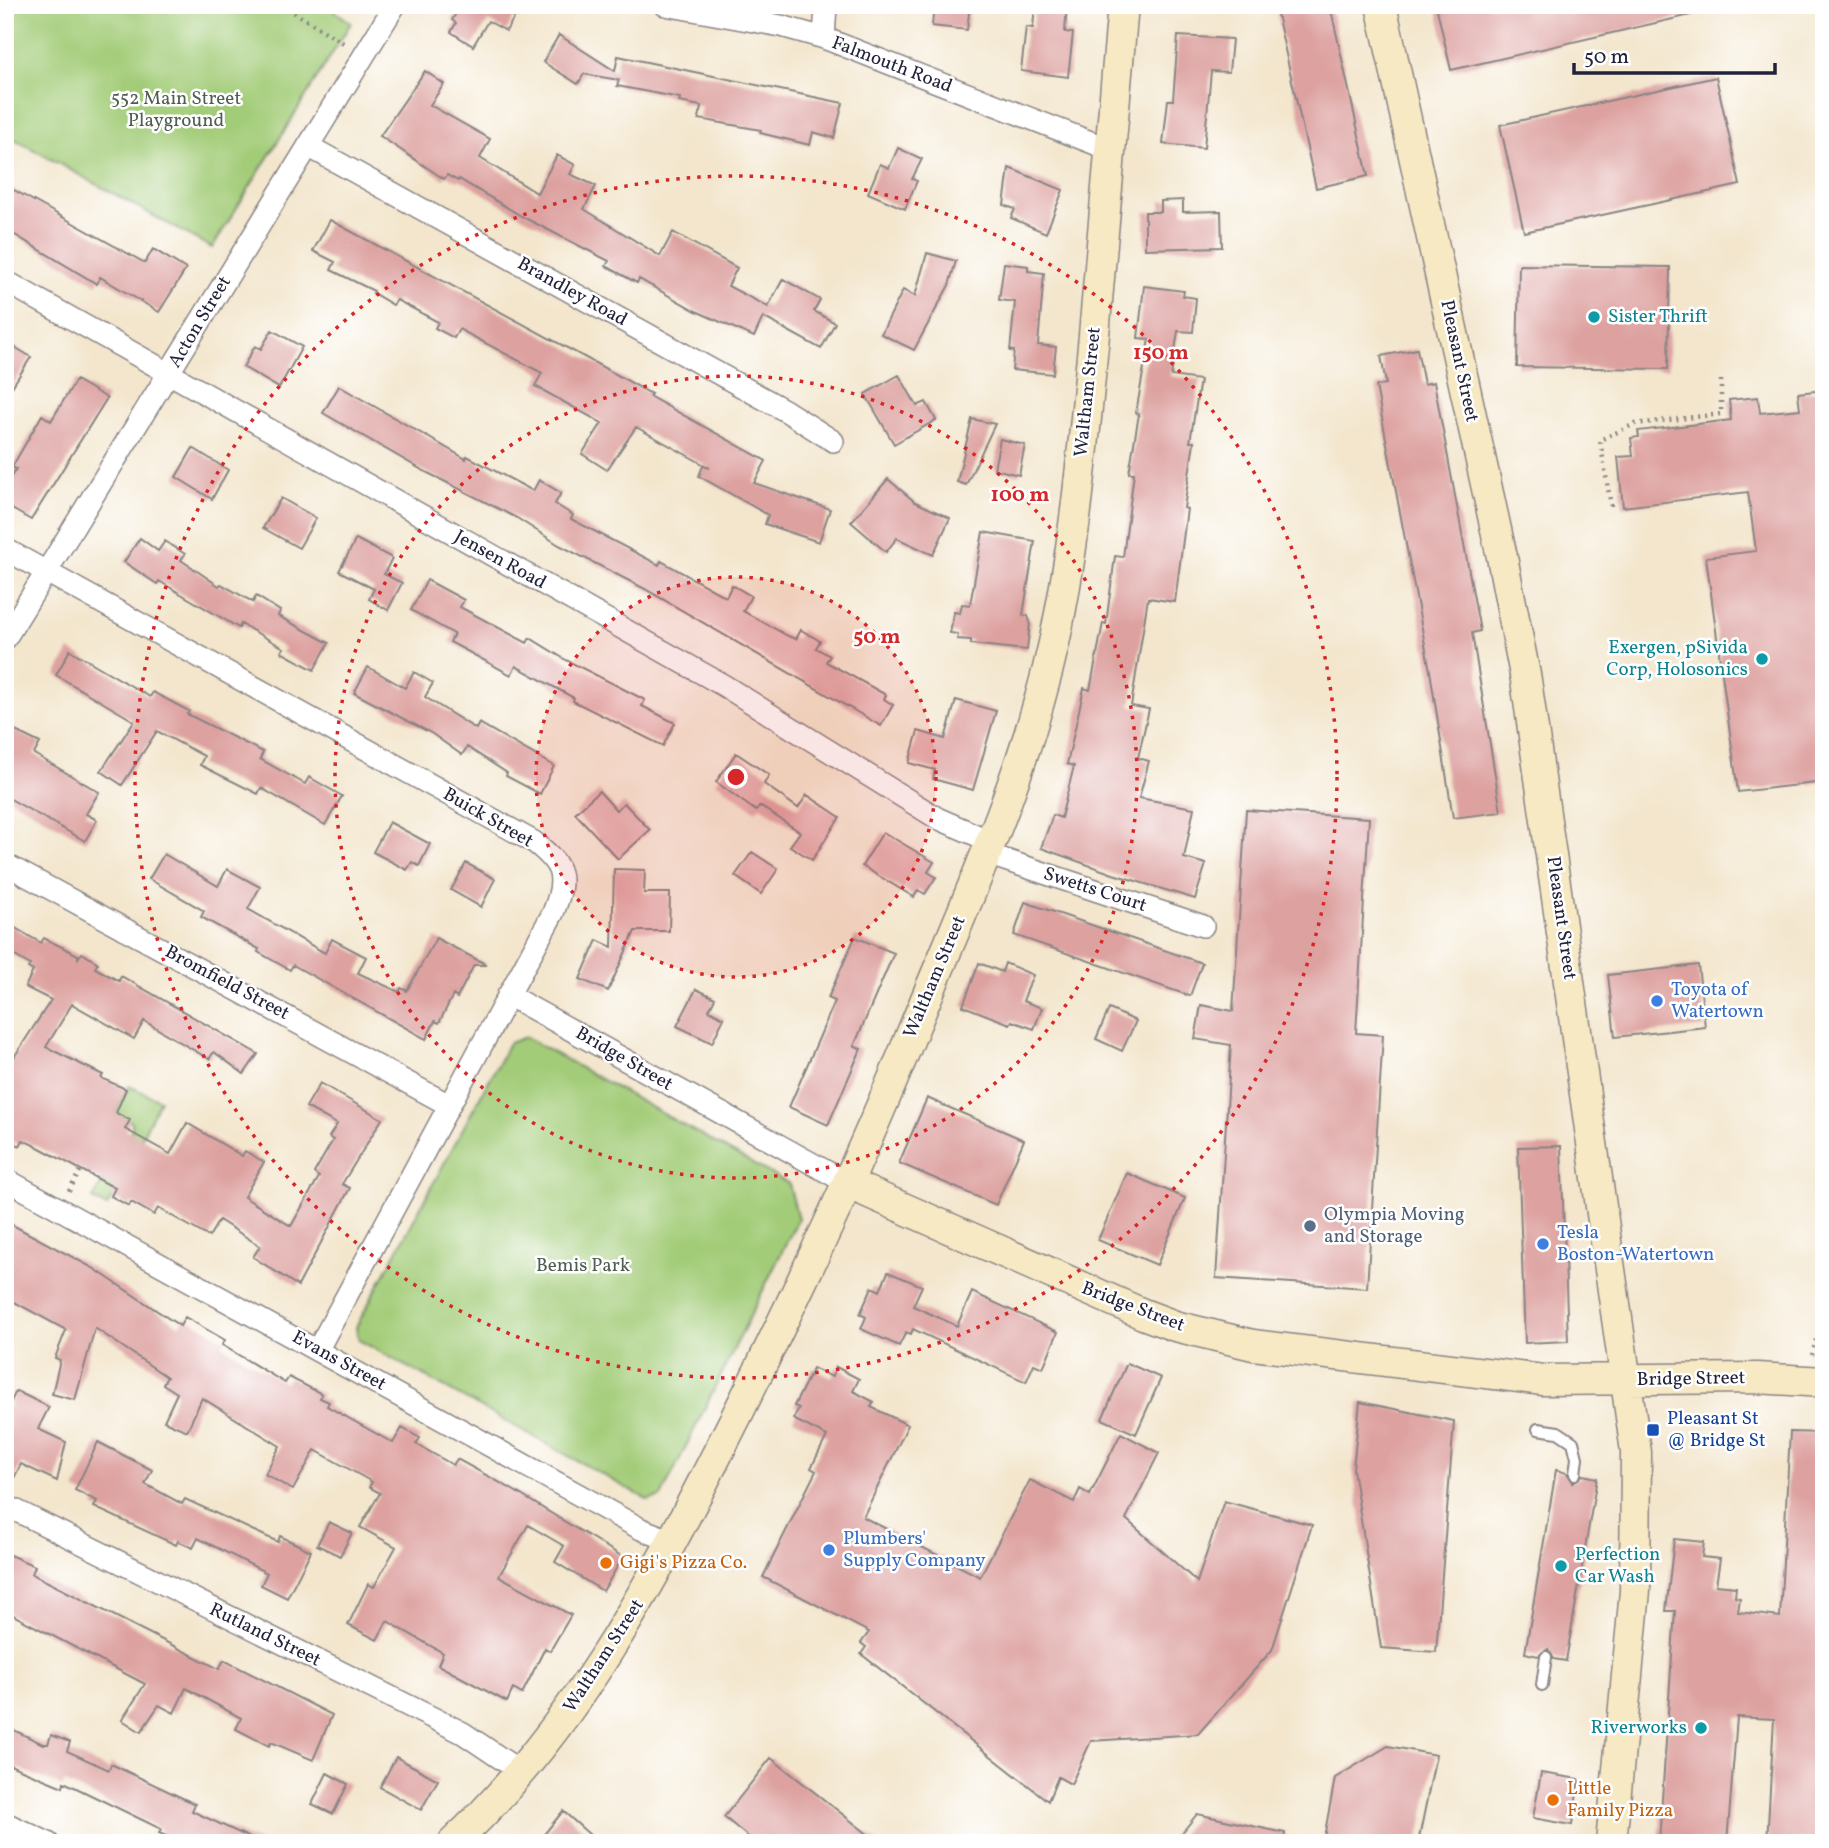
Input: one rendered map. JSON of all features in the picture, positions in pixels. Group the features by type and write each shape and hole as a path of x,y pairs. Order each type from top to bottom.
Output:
{"street":[{"name":"Acton Street","path":"5,639 395,5"},
{"name":"Falmouth Road","path":"665,5 781,26 824,38 1111,150"},
{"path":"824,38 826,5"},
{"name":"Waltham Street","path":"458,1841 521,1772 597,1669 674,1542 849,1184 990,848 1027,744 1063,596 1087,413 1123,5"},
{"name":"Pleasant Street","path":"1381,5 1507,578 1526,680 1636,1452 1638,1548 1611,1843"},
{"name":"Brandley Road","path":"308,146 786,411 833,441"},
{"name":"Jensen Road","path":"5,281 723,685 990,848"},
{"name":"Buick Street","path":"5,549 534,842 551,855 561,871 561,891 508,995 317,1349"},
{"name":"Swetts Court","path":"990,848 1203,926"},
{"name":"Bromfield Street","path":"5,864 447,1104"},
{"name":"Bridge Street","path":"508,995 849,1184 1111,1301 1175,1326 1215,1337 1299,1352 1543,1380 1757,1378 1816,1382"},
{"name":"Evans Street","path":"5,1179 641,1529 674,1542"},
{"name":"Rutland Street","path":"5,1505 463,1733 521,1772"},
{"path":"5,1823 48,1843"}],"lane":[{"path":"1538,1429 1558,1432 1573,1442 1577,1458 1575,1474"},
{"path":"1542,1685 1546,1657"}],"path":[{"path":"282,5 364,56"},
{"path":"1611,506 1600,440 1632,425 1721,414 1721,378"},
{"path":"69,1191 80,1170"},
{"path":"1816,1382 1812,1354 1824,1309"}],"green space":[{"name":"552 Main Street Playground","path":"5,5 327,5 351,23 212,248 5,134"},
{"name":"Bemis Park","path":"525,1037 789,1184 798,1219 661,1497 648,1500 359,1340 356,1327 509,1043"},
{"path":"129,1086 160,1100 107,1207 93,1199 132,1129 132,1122 115,1113"}],"building":[{"path":"461,5 505,5 517,13 506,31 488,21 473,46 451,32 456,23 452,20"},
{"path":"934,5 970,5 967,30 932,26"},
{"path":"1035,5 1067,5 1065,32 1073,33 1068,77 1021,71 1026,27 1033,28"},
{"path":"1275,5 1330,5 1368,176 1316,188"},
{"path":"1436,5 1694,5 1695,14 1451,70"},
{"path":"559,35 615,71 618,56 843,103 834,138 813,132 810,145 760,133 761,130 699,119 701,106 679,102 680,98 617,86 619,80 584,74 578,84 543,62"},
{"path":"1178,36 1232,39 1229,72 1211,71 1204,148 1163,144 1168,100 1173,100"},
{"path":"425,71 444,84 430,105 490,139 480,158 537,193 557,155 575,165 570,174 596,186 584,209 660,256 673,232 737,268 728,286 768,307 783,279 820,300 814,311 835,323 821,349 763,317 754,337 696,311 639,279 637,283 606,266 609,261 523,217 459,179 458,181 447,175 444,179 380,136"},
{"path":"1716,77 1740,185 1524,232 1500,125"},
{"path":"898,148 922,159 912,179 917,181 905,209 868,193 880,164 889,168"},
{"path":"1009,168 1063,190 1046,233 1011,218 1015,209 1004,205"},
{"path":"5,185 145,263 153,249 186,269 159,312 100,277 97,284 5,229"},
{"path":"1183,200 1183,212 1221,211 1222,247 1145,249 1145,212 1161,212 1161,201"},
{"path":"330,220 621,377 651,394 649,396 766,461 754,483 830,509 819,542 765,524 768,515 699,476 703,466 710,468 636,427 607,470 582,454 602,423 535,386 542,373 459,329 454,338 435,328 438,322 397,300 393,305 373,293 374,291 331,270 335,262 313,251"},
{"path":"927,253 956,261 949,285 914,350 881,334 903,290 915,296"},
{"path":"1004,263 1028,266 1028,271 1044,273 1038,345 1056,347 1053,374 1012,370 1014,351 1010,351 1015,302 999,300"},
{"name":"Sister Thrift","path":"1519,265 1670,267 1668,369 1517,367"},
{"path":"1144,286 1184,291 1183,296 1196,298 1193,332 1178,331 1171,376 1200,380 1190,442 1194,442 1184,508 1187,509 1175,602 1148,598 1131,706 1149,709 1138,758 1149,761 1139,798 1194,808 1184,858 1206,864 1195,899 1041,848 1053,815 1061,818 1074,766 1067,764 1084,688 1090,690 1103,623 1106,624 1115,556 1123,557 1134,473 1129,473 1139,414 1136,413 1149,339 1138,338"},
{"path":"272,330 302,347 279,388 243,367 255,346 261,349"},
{"path":"5,341 31,357 5,398"},
{"path":"1417,349 1424,384 1434,382 1480,631 1472,633 1501,812 1453,818 1430,671 1376,386 1386,384 1381,356"},
{"path":"899,375 917,406 926,402 936,420 894,444 865,394"},
{"path":"76,380 107,398 31,520 5,505 5,486 16,469 12,467 42,415 51,421"},
{"path":"339,386 466,459 467,456 533,491 539,480 561,493 555,504 573,515 571,519 659,565 661,561 726,597 732,585 751,596 743,611 788,636 796,639 801,630 820,641 816,648 830,656 826,662 886,695 884,699 893,705 881,726 645,589 559,545 517,518 424,471 323,413"},
{"path":"1824,390 1824,782 1738,792 1706,557 1756,551 1748,492 1623,507 1618,457 1633,456 1631,438 1639,437 1638,431 1731,420 1729,400 1758,397 1760,413 1800,409 1798,393"},
{"path":"972,419 995,424 966,485 957,482"},
{"path":"1000,439 1025,445 1019,475 994,469"},
{"path":"193,448 228,470 212,499 176,477"},
{"path":"888,479 915,502 950,518 933,555 897,538 886,552 851,522"},
{"path":"281,498 316,518 299,548 263,528"},
{"path":"983,532 1035,541 1023,615 1028,616 1030,622 1027,650 971,644 971,640 957,639 958,634 950,633 954,612 960,613 962,604 970,605"},
{"path":"140,538 158,551 165,541 185,554 181,560 219,586 221,584 253,602 256,596 280,611 278,616 329,643 314,670 281,652 284,648 241,624 239,628 159,581 157,584 124,562"},
{"path":"356,539 392,558 384,574 402,583 388,610 369,599 374,589 339,571"},
{"path":"427,580 464,600 460,607 527,643 530,638 566,660 645,700 642,706 675,723 663,746 573,701 574,698 516,666 511,675 450,642 454,634 411,610"},
{"path":"70,650 150,697 153,692 189,711 187,714 263,752 260,759 305,784 309,777 342,796 325,825 261,788 258,794 200,765 204,756 157,731 122,785 101,771 134,721 56,675"},
{"path":"368,667 405,688 414,672 433,683 425,697 476,729 479,723 554,766 540,794 506,776 507,773 467,747 462,755 431,733 354,693"},
{"path":"956,700 996,711 973,790 933,779 935,770 909,763 918,731 945,739"},
{"path":"5,726 40,743 34,754 99,792 86,814 97,820 85,841 5,796"},
{"path":"736,753 769,775 764,784 798,808 807,795 840,817 812,860 790,846 800,832 760,806 756,811 716,782"},
{"path":"599,791 616,810 624,803 650,830 618,859 575,813"},
{"path":"1246,810 1369,818 1356,1033 1383,1035 1367,1288 1216,1278 1231,1045 1195,1039 1201,1005 1233,1011"},
{"path":"389,822 430,844 419,866 412,862 407,870 373,852"},
{"path":"883,832 934,862 928,872 936,877 925,894 918,890 914,897 862,866"},
{"path":"752,852 778,869 761,894 735,876"},
{"path":"164,854 218,886 227,869 260,887 248,909 325,953 332,939 366,957 358,973 399,992 401,988 407,991 436,938 487,965 474,965 457,998 453,995 439,1023 435,1021 426,1039 293,965 290,970 258,952 259,949 201,917 204,911 149,879"},
{"path":"466,863 495,879 481,907 451,890"},
{"path":"614,869 645,870 644,893 670,893 669,931 635,931 608,991 580,979 597,940 612,947"},
{"path":"1025,902 1202,963 1190,996 1014,935"},
{"path":"5,922 41,943 44,938 78,955 78,958 82,953 98,963 95,968 119,981 121,976 258,1054 244,1074 214,1052 209,1059 144,1021 134,1039 72,1004 46,1047 126,1089 116,1113 130,1120 125,1129 170,1154 187,1123 242,1156 245,1151 264,1162 244,1197 291,1226 319,1177 314,1173 333,1140 329,1137 337,1124 306,1107 320,1083 382,1119 342,1184 350,1188 298,1286 253,1257 260,1246 219,1220 209,1237 158,1208 154,1215 131,1202 129,1206 111,1196 115,1188 23,1140 20,1146 5,1138 5,1071 51,1000 25,987 33,971 28,968 30,965 5,950"},
{"path":"855,937 894,953 854,1046 861,1049 828,1125 789,1107 835,1001 828,998"},
{"path":"979,963 1002,972 1005,963 1033,975 1023,1001 1042,1008 1034,1029 1012,1021 1010,1024 963,1006"},
{"name":"Toyota of Watertown","path":"1698,965 1705,1027 1615,1037 1608,975"},
{"path":"696,989 715,998 709,1010 724,1018 712,1043 677,1026"},
{"path":"1109,1009 1136,1021 1122,1051 1096,1039"},
{"path":"927,1098 1024,1140 996,1205 899,1163"},
{"name":"Tesla Boston-Watertown","path":"1561,1146 1568,1341 1525,1343 1518,1147"},
{"path":"1127,1173 1185,1198 1157,1265 1098,1240"},
{"path":"5,1221 93,1268 180,1326 185,1317 225,1340 222,1345 285,1383 289,1377 322,1394 320,1398 329,1402 327,1406 393,1443 402,1428 420,1438 416,1444 453,1465 457,1459 623,1557 603,1591 555,1562 564,1546 528,1525 499,1576 571,1615 550,1651 545,1648 522,1694 513,1689 507,1702 438,1665 443,1653 387,1621 377,1640 348,1625 368,1584 374,1587 396,1547 360,1527 380,1493 369,1487 372,1482 315,1450 293,1490 265,1474 280,1446 202,1398 187,1431 164,1421 177,1393 163,1384 167,1377 95,1328 75,1400 52,1394 60,1360 55,1358 66,1330 5,1297"},
{"path":"888,1272 922,1286 913,1306 957,1326 972,1292 1058,1332 1043,1368 1034,1364 1026,1382 913,1329 911,1334 906,1332 899,1346 861,1329 866,1317 860,1314 872,1287 880,1291"},
{"path":"1127,1363 1161,1378 1136,1434 1102,1419"},
{"path":"836,1367 859,1379 853,1391 874,1402 871,1407 908,1425 863,1517 980,1577 1030,1480 1074,1502 1080,1489 1090,1495 1121,1433 1159,1453 1126,1519 1197,1582 1224,1501 1312,1525 1272,1650 1198,1734 1091,1741 1071,1784 1058,1777 1048,1801 861,1654 866,1647 861,1643 869,1632 763,1577 816,1471 811,1468 827,1436 793,1419 799,1408 794,1406 813,1368 832,1377"},
{"path":"16,1391 49,1407 38,1429 66,1442 57,1481 21,1464 7,1492 5,1414"},
{"path":"1360,1402 1454,1421 1436,1652 1381,1648 1353,1469"},
{"path":"1790,1432 1824,1433 1824,1843 1767,1843 1774,1719 1737,1717 1727,1843 1659,1843 1675,1611 1666,1611 1674,1539 1704,1542 1702,1557 1720,1559 1716,1585 1736,1587 1735,1597 1740,1598 1738,1612 1780,1617"},
{"path":"98,1442 152,1470 145,1484 182,1504 185,1499 278,1542 280,1536 311,1551 287,1598 261,1585 267,1573 198,1538 193,1548 178,1541 176,1545 94,1507 97,1501 75,1490"},
{"name":"Perfection Car Wash","path":"1556,1470 1567,1473 1573,1482 1583,1475 1597,1478 1566,1661 1554,1659 1548,1649 1538,1656 1525,1653"},
{"path":"329,1522 352,1533 340,1556 317,1545"},
{"path":"5,1553 35,1566 32,1574 219,1669 224,1660 332,1715 313,1760 271,1742 269,1746 236,1729 241,1718 186,1688 174,1713 159,1705 141,1732 122,1720 145,1684 5,1611"},
{"path":"5,1726 43,1744 48,1744 51,1735 70,1742 67,1751 109,1770 111,1764 195,1804 192,1811 261,1843 181,1843 159,1833 161,1829 64,1782 63,1787 5,1763"},
{"path":"1388,1746 1436,1755 1418,1843 1323,1843 1335,1778"},
{"path":"396,1757 438,1780 421,1810 380,1787"},
{"path":"771,1758 879,1843 756,1843 724,1817"},
{"path":"327,1773 348,1784 333,1814 312,1804"},
{"path":"1541,1773 1579,1779 1572,1825 1533,1818"},
{"path":"563,1811 599,1843 537,1843"},
{"path":"1197,1814 1285,1833 1284,1843 1174,1843"}],"place":[{"name":"Sister Thrift","path":"1594,317"},
{"name":"Exergen, pSivida Corp, Holosonics","path":"1762,659"},
{"name":"Toyota of Watertown","path":"1657,1001"},
{"name":"Olympia Moving and Storage","path":"1310,1226"},
{"name":"Tesla Boston-Watertown","path":"1543,1244"},
{"name":"Pleasant St @ Bridge St","path":"1653,1430"},
{"name":"Plumbers' Supply Company","path":"829,1550"},
{"name":"Gigi's Pizza Co.","path":"606,1563"},
{"name":"Perfection Car Wash","path":"1561,1566"},
{"name":"Riverworks","path":"1701,1728"},
{"name":"Little Family Pizza","path":"1553,1800"}]}
